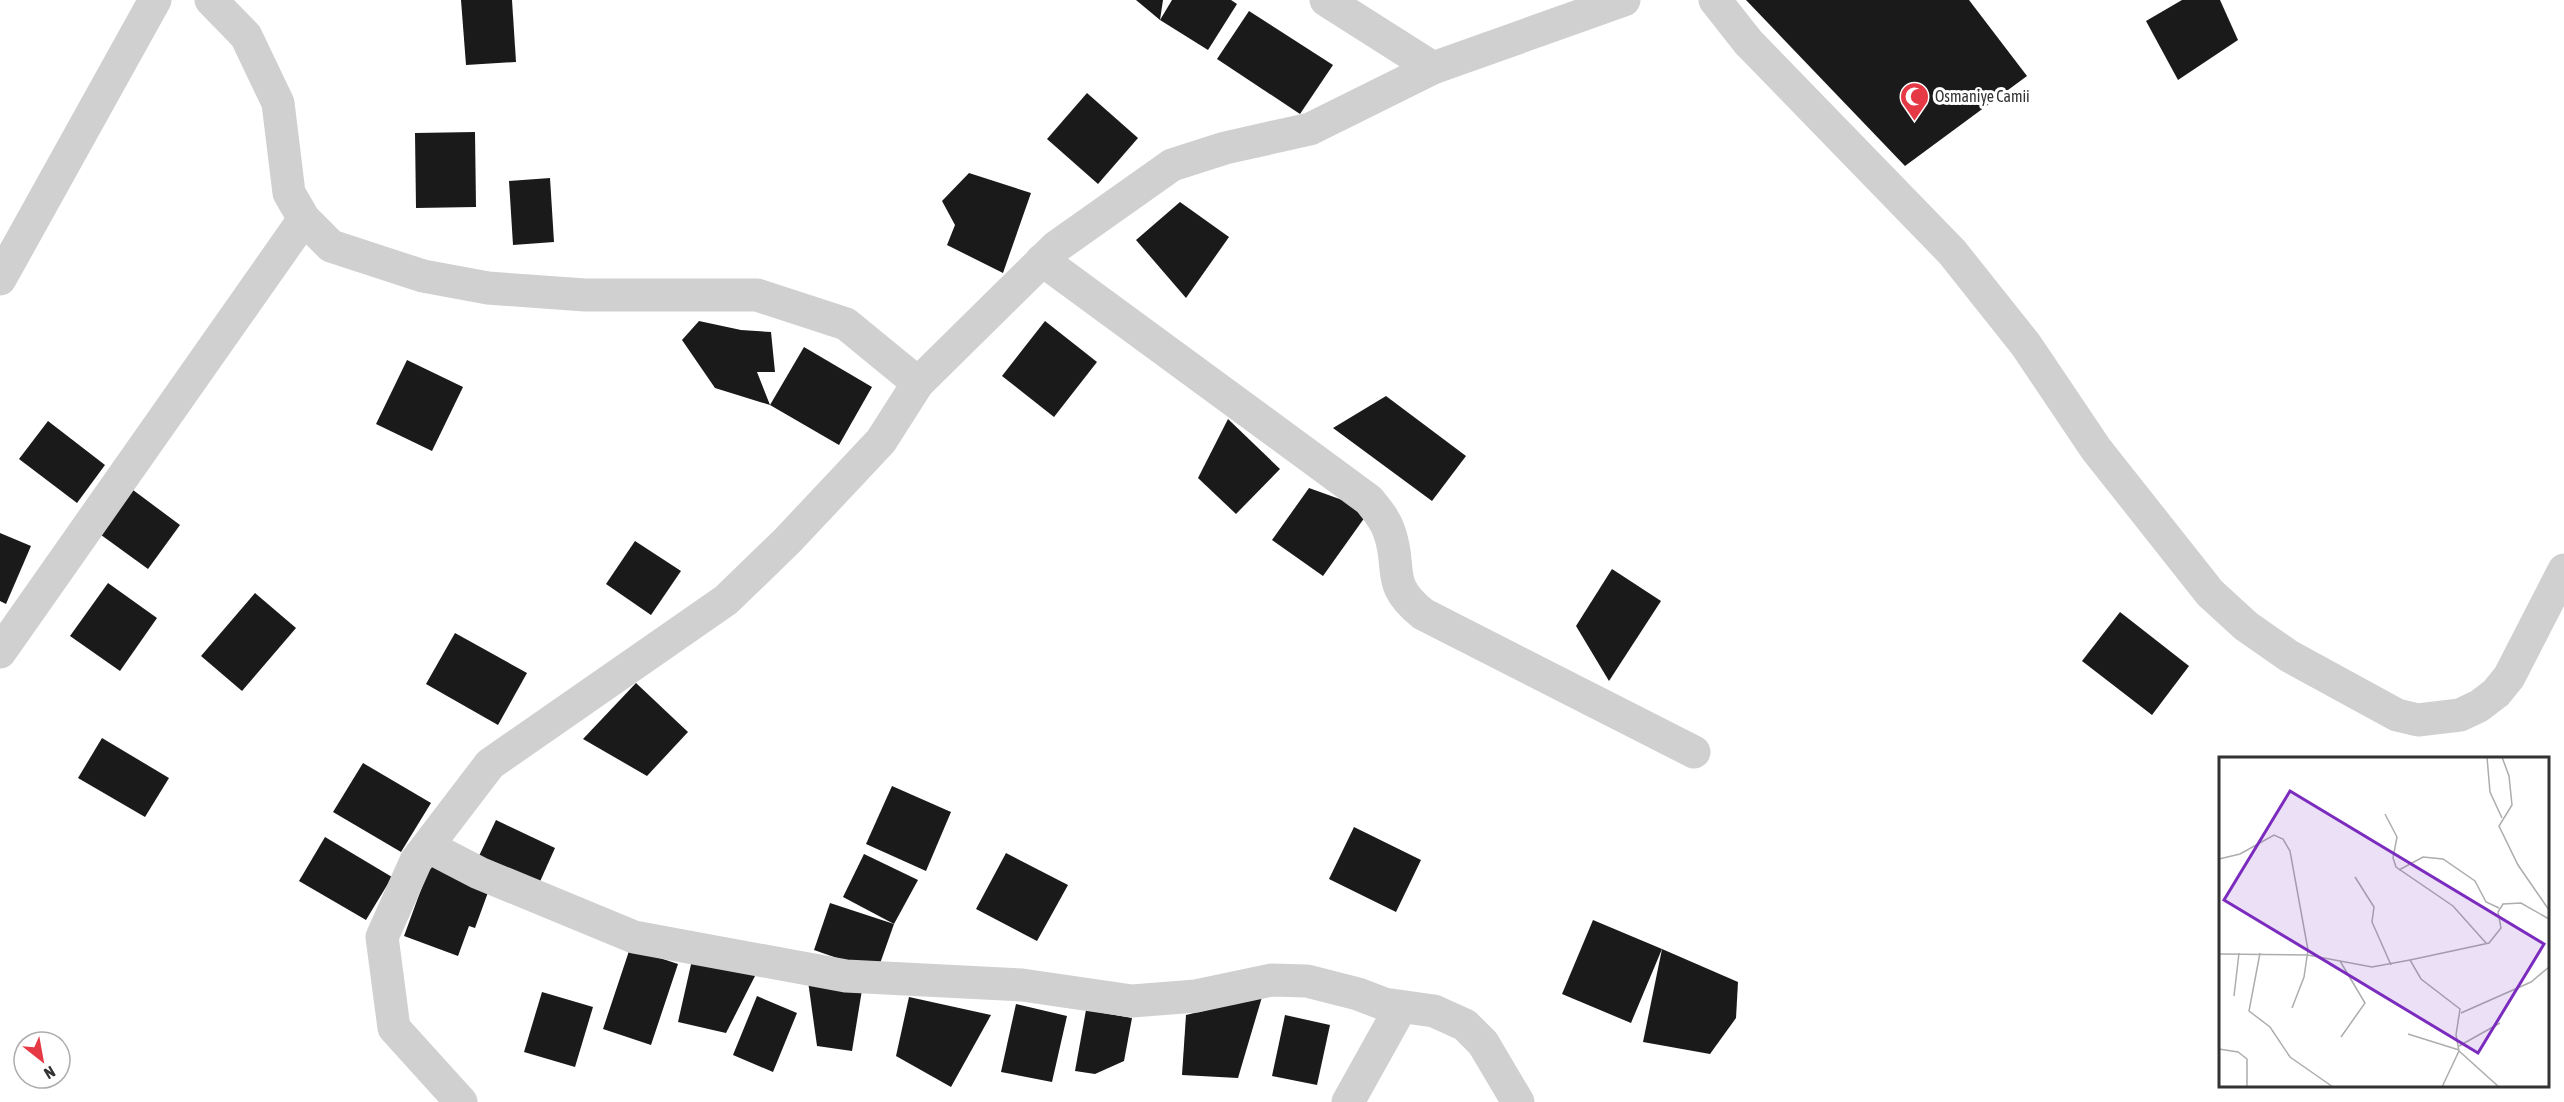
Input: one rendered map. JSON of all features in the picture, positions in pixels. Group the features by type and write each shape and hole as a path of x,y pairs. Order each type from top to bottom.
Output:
{"street":[{"path":"0,279 154,0"},
{"path":"211,0 246,36 278,103 290,193 304,219 331,246 423,276 488,288 585,294 757,295 846,324 918,383"},
{"path":"1326,0 1433,68"},
{"path":"461,1102 394,1028 382,937 416,861 429,848 490,764 726,600 787,541 881,441 918,383 1056,247 1172,165 1225,148 1310,129 1433,68 1624,0"},
{"path":"1715,0 1748,42 1952,252 2026,345 2096,449 2210,593 2246,626 2289,656 2397,716 2418,720 2460,715 2479,706 2496,693 2509,677 2564,570"},
{"path":"0,652 304,219"},
{"path":"1042,261 1369,500 1389,530 1395,577 1401,592 1423,614 1694,752"},
{"path":"429,848 518,890 562,905 634,937 846,976 1022,986 1132,1000 1196,996 1272,980 1307,981 1358,994 1383,1004 1434,1011 1465,1025 1488,1050 1518,1102"},
{"path":"1348,1102 1401,1006"}],"building":[{"path":"461,0 512,0 516,62 466,65"},
{"path":"1136,0 1163,0 1160,20"},
{"path":"1172,0 1231,0 1237,4 1208,50 1160,20"},
{"name":"Osmaniye Camii","path":"1746,0 1969,0 2027,76 1905,166"},
{"path":"2182,0 2220,0 2238,40 2178,80 2146,21"},
{"path":"1249,11 1333,65 1300,114 1217,59"},
{"path":"1087,93 1138,138 1098,184 1047,139"},
{"path":"475,132 476,207 416,208 415,133"},
{"path":"969,173 1031,193 1003,273 947,245 955,225 942,201"},
{"path":"550,178 554,242 513,245 509,181"},
{"path":"1180,202 1229,237 1186,298 1136,240"},
{"path":"699,321 741,330 771,332 775,372 757,372 770,405 715,388 682,340"},
{"path":"1045,321 1097,362 1054,417 1002,376"},
{"path":"804,347 872,387 839,445 770,405"},
{"path":"407,360 463,387 432,451 376,424"},
{"path":"1386,396 1466,456 1432,501 1333,428"},
{"path":"1228,419 1280,469 1236,514 1198,478"},
{"path":"48,421 105,465 77,503 19,459"},
{"path":"129,487 180,525 148,569 97,532"},
{"path":"1309,488 1370,510 1323,576 1272,540"},
{"path":"0,533 31,546 6,604 0,601"},
{"path":"635,541 681,571 651,615 606,584"},
{"path":"1612,569 1661,601 1609,681 1576,626"},
{"path":"108,583 157,618 120,671 70,636"},
{"path":"255,593 296,628 242,691 201,656"},
{"path":"2120,612 2189,666 2152,715 2082,661"},
{"path":"455,633 527,673 498,725 426,684"},
{"path":"636,683 688,732 647,776 583,739"},
{"path":"102,738 169,778 145,817 78,778"},
{"path":"363,763 431,803 401,852 333,812"},
{"path":"892,786 951,812 926,871 866,844"},
{"path":"496,820 555,848 538,886 478,858"},
{"path":"1354,827 1421,860 1396,912 1329,879"},
{"path":"325,837 392,877 366,920 299,881"},
{"path":"1006,853 1068,885 1037,941 976,909"},
{"path":"864,854 918,880 894,924 843,897"},
{"path":"430,865 490,887 475,928 469,926 458,956 404,936"},
{"path":"830,903 894,924 877,972 814,950"},
{"path":"1593,920 1662,949 1631,1023 1562,994"},
{"path":"630,948 678,964 651,1045 603,1029"},
{"path":"1662,949 1738,982 1736,1018 1710,1054 1643,1042"},
{"path":"692,960 756,974 726,1033 678,1022"},
{"path":"808,981 862,990 852,1051 817,1046"},
{"path":"542,992 593,1007 575,1067 524,1052"},
{"path":"757,996 797,1013 773,1072 733,1055"},
{"path":"909,997 991,1015 951,1087 896,1056"},
{"path":"1262,997 1238,1078 1182,1075 1186,1015"},
{"path":"1016,1004 1067,1016 1052,1082 1001,1072"},
{"path":"1086,1010 1132,1018 1124,1061 1095,1074 1075,1071"},
{"path":"1285,1015 1330,1025 1317,1085 1272,1076"}],"place":[{"name":"Osmaniye Camii","path":"1914,122"}]}
